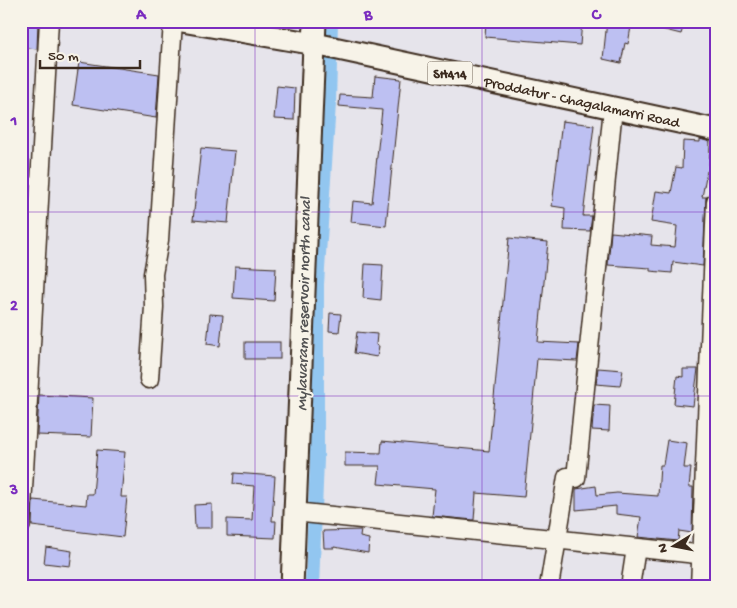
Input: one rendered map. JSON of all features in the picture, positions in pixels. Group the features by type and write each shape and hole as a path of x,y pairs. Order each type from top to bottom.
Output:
{"main road":[{"name":"Proddatur - Chagalamarri Road","path":"182,21 315,44 716,130"},
{"path":"292,587 315,21"}],"street":[{"path":"21,525 49,21"},
{"path":"149,379 154,306 153,274 159,240 173,21"},
{"path":"549,587 556,540 571,478 613,108"},
{"path":"700,587 708,555 716,201"},
{"path":"294,512 708,555"},
{"path":"630,587 636,548"}],"building":[{"path":"21,21 38,21 37,49 21,47"},
{"path":"486,21 582,21 580,45 485,37"},
{"path":"607,21 632,21 628,44 625,43 621,63 603,59"},
{"path":"645,21 685,21 681,34 645,25"},
{"path":"79,62 159,74 156,118 73,105"},
{"path":"375,76 401,79 386,226 351,222 353,201 372,203 382,110 339,106 340,95 373,97"},
{"path":"277,86 295,88 294,120 274,119"},
{"path":"562,121 594,125 583,216 592,216 590,231 564,230 565,208 552,206"},
{"path":"700,139 710,142 709,171 707,171 702,197 706,197 703,266 673,262 672,273 650,271 650,268 608,265 611,232 652,236 651,245 675,247 677,226 651,222 656,191 671,193 676,167 682,168 683,141 700,142"},
{"path":"201,148 235,151 228,223 193,220"},
{"path":"509,238 548,242 538,342 579,344 577,361 537,359 524,497 476,493 474,520 432,516 435,489 378,484 380,466 345,466 345,452 381,453 382,441 489,451"},
{"path":"365,264 383,265 381,300 363,298"},
{"path":"235,266 276,268 274,301 233,298"},
{"path":"330,313 341,314 339,332 329,331"},
{"path":"210,314 223,315 220,346 207,344"},
{"path":"357,332 377,334 376,345 379,346 377,357 354,353"},
{"path":"245,342 280,342 280,359 245,359"},
{"path":"598,368 623,370 620,386 596,384"},
{"path":"683,369 698,369 693,406 674,404 677,376 683,377"},
{"path":"39,395 93,398 91,437 37,435"},
{"path":"594,405 610,406 609,431 592,430"},
{"path":"667,440 687,443 684,468 691,468 689,487 693,487 692,533 679,531 678,541 638,537 641,517 616,514 616,506 576,510 576,489 596,486 597,495 617,493 658,496 660,465 663,465"},
{"path":"97,450 125,452 121,497 127,497 123,537 32,526 33,500 86,505 87,494 93,494"},
{"path":"234,473 275,476 272,521 276,521 275,538 227,536 227,519 252,520 254,486 233,484"},
{"path":"212,504 212,528 195,528 194,505"},
{"path":"361,530 360,537 369,539 368,553 334,547 324,548 323,531"},
{"path":"46,547 72,551 70,566 44,563"}],"waterway":[{"name":"Mylavaram reservoir north canal","path":"312,587 317,459 317,284 329,104 331,21"}]}
